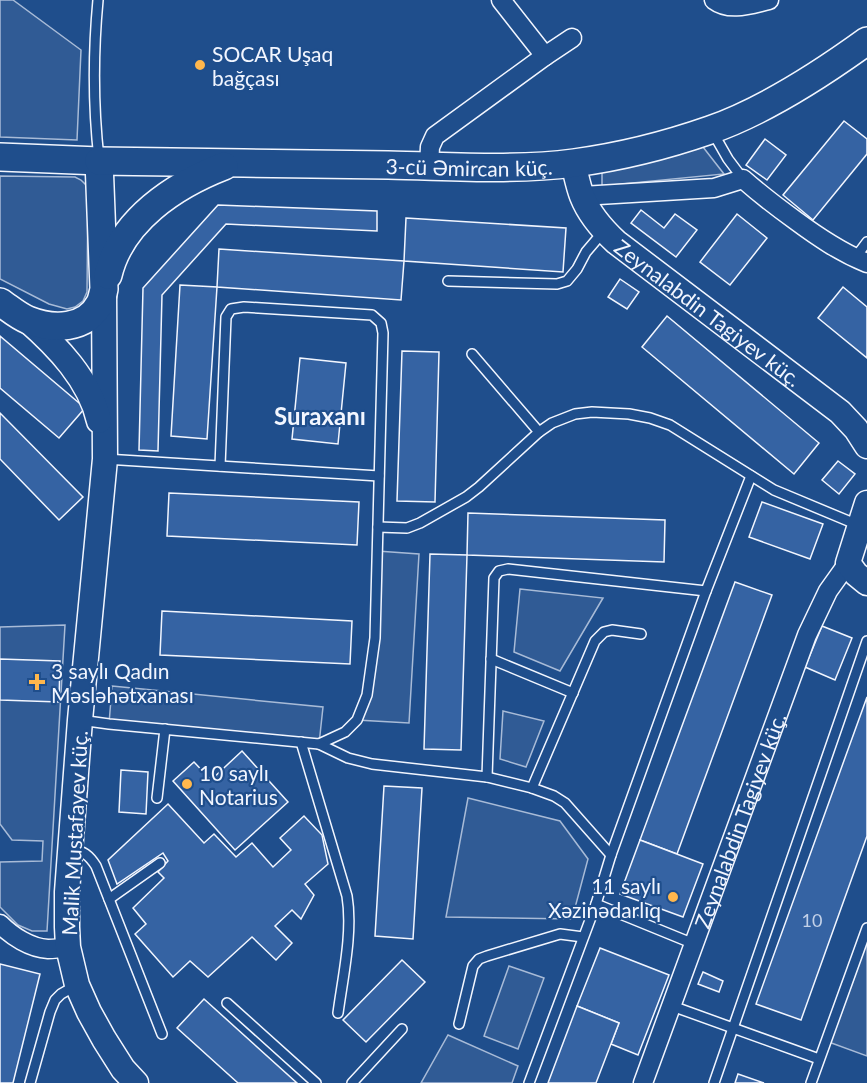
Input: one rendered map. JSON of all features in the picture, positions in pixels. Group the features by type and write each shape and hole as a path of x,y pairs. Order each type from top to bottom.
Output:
{"main road":[{"name":"3-cü Əmircan küç.","path":"0,302 26,319 49,326 65,327 92,314 100,303 115,252 134,226 174,191 208,172 231,164 504,167 573,163 615,156 711,130 742,117 792,91 867,41"},
{"path":"0,157 231,164"},
{"path":"99,161 104,289"}],"street":[{"path":"501,0 545,56"},
{"path":"714,0 722,6 737,7 769,0"},
{"path":"429,166 430,147 435,136 572,38"},
{"name":"Zeynalabdin Tagiyev küç.","path":"573,163 582,196 591,215 604,231 840,412 856,429 867,446"},
{"path":"582,196 714,188 743,179 824,241 861,260"},
{"path":"104,289 105,459"},
{"path":"26,319 45,335 86,387 97,411 105,459"},
{"name":"Malik Mustafayev küç.","path":"105,459 80,720 67,892 67,927 68,947 77,985 104,1039 123,1069 136,1083"},
{"name":"Zeynalabdin Tagiyev küç.","path":"643,1083 807,635 828,591 848,563 867,503"},
{"path":"848,563 867,583"},
{"path":"0,924 7,931 37,947 47,949 68,947"}],"lane":[{"path":"98,0 94,69 99,161"},
{"path":"711,130 743,179"},
{"path":"448,280 557,284 567,280 577,269 586,252 604,231"},
{"path":"861,260 867,242"},
{"path":"220,466 226,317 231,309 244,307 372,315 381,323 383,333 375,638 367,695 357,720 345,732 319,744"},
{"path":"472,354 539,432"},
{"path":"378,527 407,528 420,523 479,487 539,432 552,423 575,414 592,412 629,414 669,425 774,490 860,526"},
{"path":"105,459 380,476"},
{"path":"529,1083 596,904 611,855 706,591 751,476"},
{"path":"487,777 494,578 499,571 508,569 706,591"},
{"path":"532,788 595,641 604,632 612,630 641,634"},
{"path":"714,1083 867,641"},
{"path":"491,659 573,693"},
{"path":"80,720 319,744 348,758 372,764 487,777 532,788 554,796 565,803 611,855"},
{"path":"157,798 165,729"},
{"path":"302,742 350,911 338,1012"},
{"path":"70,848 82,850 96,866 162,1034"},
{"path":"109,899 160,863"},
{"path":"596,904 694,944"},
{"path":"811,1083 867,928"},
{"path":"459,1024 474,966 478,959 560,934 583,937"},
{"path":"30,1083 52,1006 61,994 77,985"},
{"path":"227,1002 316,1083"},
{"path":"672,1006 819,1059"},
{"path":"352,1083 402,1029"}],"shaded area":[{"path":"0,0 13,0 81,50 77,140 0,137"},
{"path":"703,147 724,174 602,186 602,169"},
{"path":"0,176 75,177 86,185 88,191 87,292 83,301 75,307 67,309 49,304 0,279"},
{"path":"377,551 419,554 409,723 357,720 367,695"},
{"path":"520,589 603,598 560,671 514,652"},
{"path":"65,625 47,931 32,931 18,925 0,907 0,862 42,861 43,841 12,840 0,824 0,627"},
{"path":"112,686 323,707 319,744 109,724"},
{"path":"503,711 544,721 526,767 500,759"},
{"path":"468,798 560,821 588,859 572,919 446,917"},
{"path":"867,928 867,1056 826,1041"},
{"path":"509,966 544,978 518,1049 484,1036"},
{"path":"448,1035 518,1066 512,1083 421,1083"}],"building":[{"path":"844,121 867,139 867,154 813,220 783,195"},
{"path":"765,139 786,155 767,180 746,165"},
{"path":"218,205 377,211 377,231 226,224 162,295 158,451 139,450 143,288"},
{"path":"641,210 664,228 675,214 697,230 676,257 631,223"},
{"path":"737,214 767,238 730,285 700,262"},
{"path":"406,218 566,228 563,272 404,261"},
{"path":"219,249 404,261 401,300 217,287"},
{"path":"620,279 639,292 627,309 608,297"},
{"path":"180,285 217,287 207,439 171,436"},
{"path":"843,287 867,307 867,358 818,318"},
{"path":"667,316 819,443 794,474 642,347"},
{"path":"0,336 85,408 59,438 0,388"},
{"path":"402,351 439,352 435,502 397,501"},
{"path":"300,358 346,363 338,444 292,439"},
{"path":"0,413 83,497 59,520 0,459"},
{"path":"838,461 855,474 839,494 822,480"},
{"path":"169,493 359,502 357,545 167,536"},
{"path":"762,502 823,524 810,559 749,537"},
{"path":"468,513 665,520 664,562 467,555"},
{"path":"430,554 467,555 461,750 424,749"},
{"path":"735,582 772,595 677,854 640,840"},
{"path":"162,611 352,621 350,664 160,655"},
{"path":"822,626 852,638 835,680 805,667"},
{"path":"0,659 60,661 59,702 0,700"},
{"path":"867,697 867,836 801,1020 756,1004"},
{"path":"242,751 288,802 235,850 173,781 194,762 211,780"},
{"path":"121,770 148,772 146,814 119,812"},
{"path":"384,786 422,788 413,939 375,936"},
{"path":"168,804 204,843 214,834 236,857 252,843 273,867 291,850 280,838 304,816 322,835 328,864 305,884 314,895 301,919 292,910 275,926 292,943 276,960 252,937 208,977 190,961 173,977 135,934 146,924 133,908 164,878 158,872 168,861 163,853 117,884 108,860"},
{"path":"640,840 703,864 683,917 620,894"},
{"path":"600,948 669,975 638,1055 611,1044 619,1023 577,1006"},
{"path":"402,960 425,982 366,1042 343,1020"},
{"path":"0,964 40,974 13,1083 0,1083"},
{"path":"703,972 723,981 719,992 698,984"},
{"path":"204,999 297,1083 238,1083 177,1028"},
{"path":"577,1006 619,1023 596,1083 548,1083"},
{"path":"738,1074 764,1083 735,1083"}],"place":[{"name":"SOCAR Uşaq bağçası","path":"200,65"},
{"name":"3 saylı Qadın Məsləhətxanası","path":"37,682"},
{"name":"10 saylı Notarius","path":"187,784"},
{"name":"11 saylı Xəzinədarlıq","path":"673,897"}],"district":[{"name":"Suraxanı","path":"320,415"}]}
